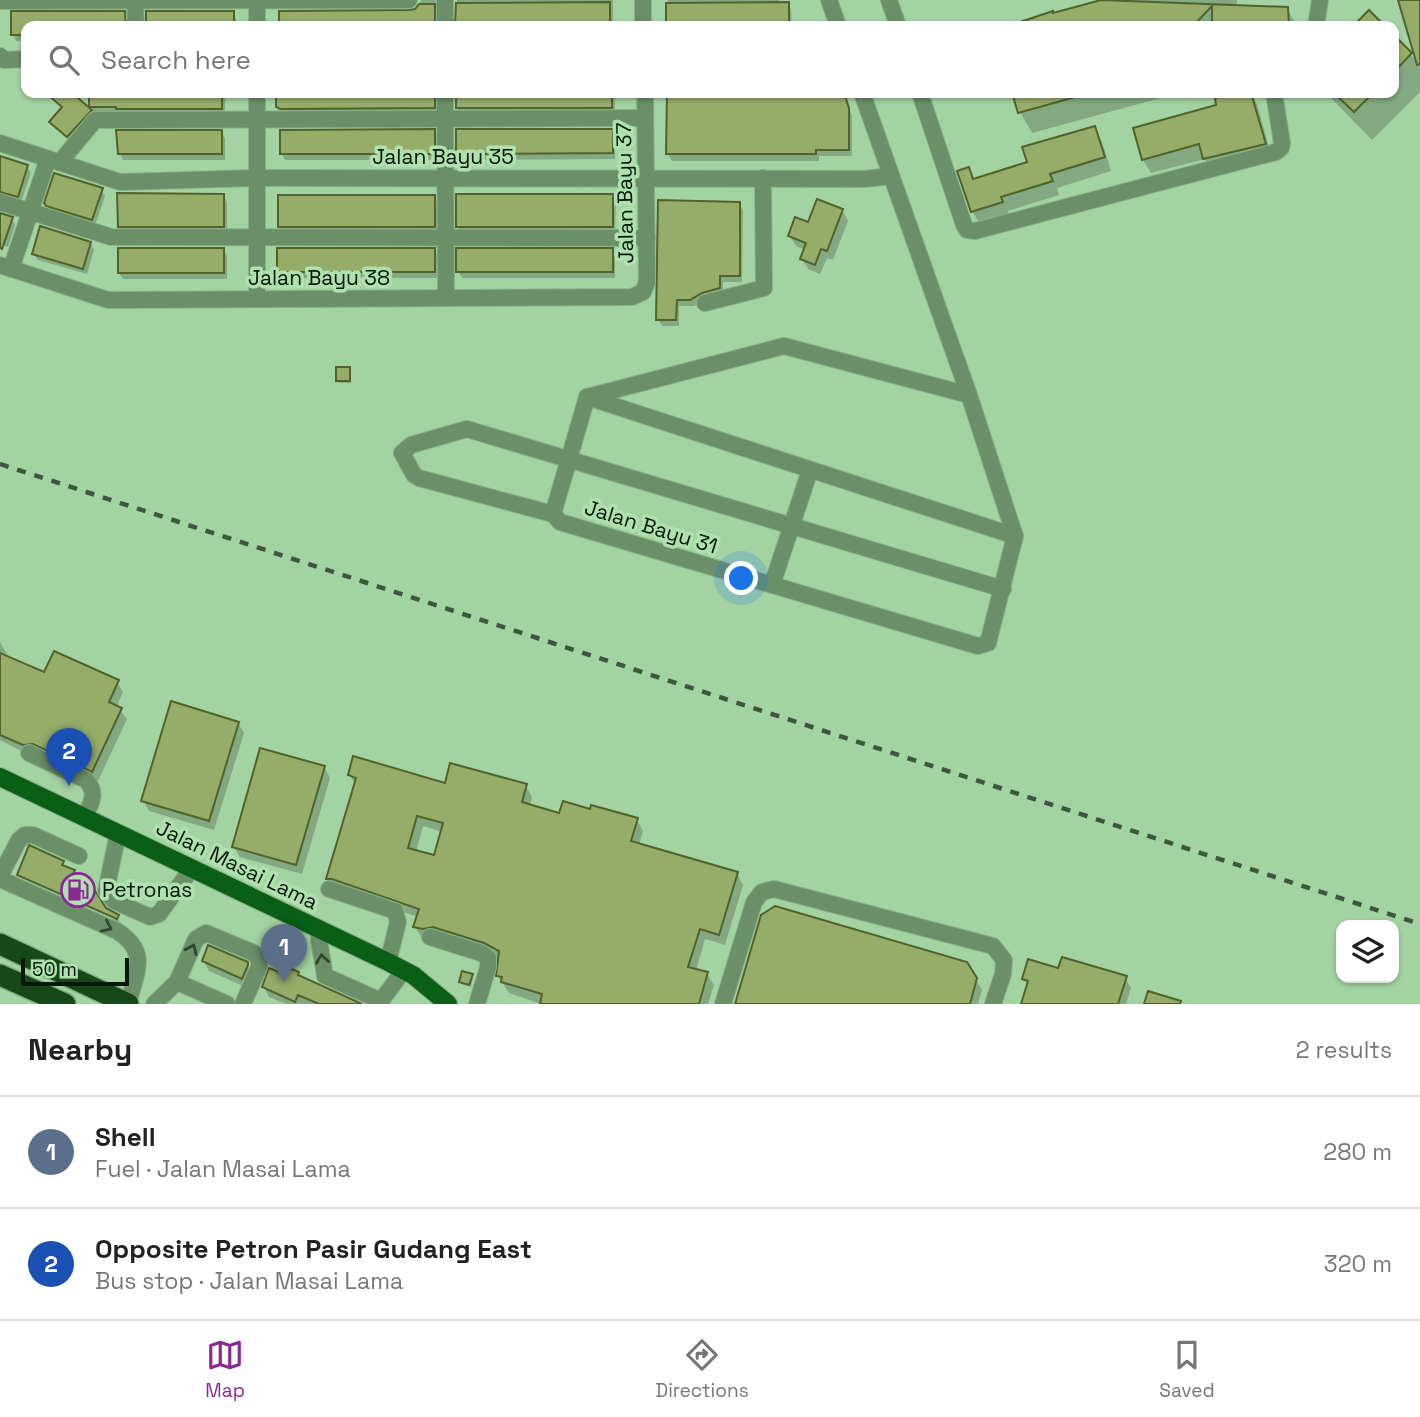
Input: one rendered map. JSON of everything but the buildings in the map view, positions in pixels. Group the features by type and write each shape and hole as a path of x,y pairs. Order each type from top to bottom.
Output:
{"highway":[{"path":"0,944 128,1004"},
{"path":"0,975 65,1004"}],"main road":[{"name":"Jalan Masai Lama","path":"0,777 396,966 448,1004"}],"street":[{"path":"257,0 257,21"},
{"path":"0,1 409,0"},
{"path":"445,0 445,21"},
{"path":"643,0 643,21"},
{"path":"829,0 836,21"},
{"path":"889,0 896,21"},
{"path":"1317,21 1320,0"},
{"path":"135,1 136,21"},
{"path":"2,58 21,60"},
{"path":"257,98 257,299"},
{"path":"445,98 446,298"},
{"name":"Jalan Bayu 37","path":"642,292 647,282 645,98"},
{"path":"864,98 969,395 1015,536"},
{"path":"922,98 964,225 967,230 975,231 1276,152 1282,143 1275,98"},
{"path":"6,267 54,161 95,120 645,118"},
{"name":"Jalan Bayu 35","path":"0,143 120,182 258,178 891,176"},
{"path":"705,303 764,288 763,178"},
{"path":"0,202 111,237 647,239"},
{"name":"Jalan Bayu 38","path":"6,267 108,300 632,297 642,292"},
{"path":"587,397 783,346 969,395"},
{"path":"587,397 1015,536"},
{"name":"Jalan Bayu 31","path":"587,397 553,514 560,522 983,646 991,638 1015,536"},
{"path":"553,514 419,478 414,475 402,453 411,445 467,429 1003,589"},
{"path":"772,584 810,470"},
{"path":"29,753 86,780 94,793 85,817"},
{"path":"118,832 106,891 114,901 150,917 155,916 192,868"},
{"path":"79,856 33,835 25,835 19,840 0,877 131,940 138,954 138,966 128,1004"},
{"path":"320,929 319,940 325,975 381,1001 396,966 397,914 391,909 329,889"},
{"path":"723,1004 754,902 762,892 774,889 993,946 1004,960 1003,974 993,1004"},
{"path":"154,1004 177,982 196,939 202,933 211,934 254,953 260,959 243,1004"},
{"path":"430,937 481,953 488,958 477,1004"},
{"path":"177,982 227,1004"}],"railway":[{"path":"0,464 1420,924"}],"place":[{"name":"Opposite Petron Pasir Gudang East","path":"69,786"},
{"name":"Petronas","path":"78,890"},
{"name":"Shell","path":"284,982"}]}
